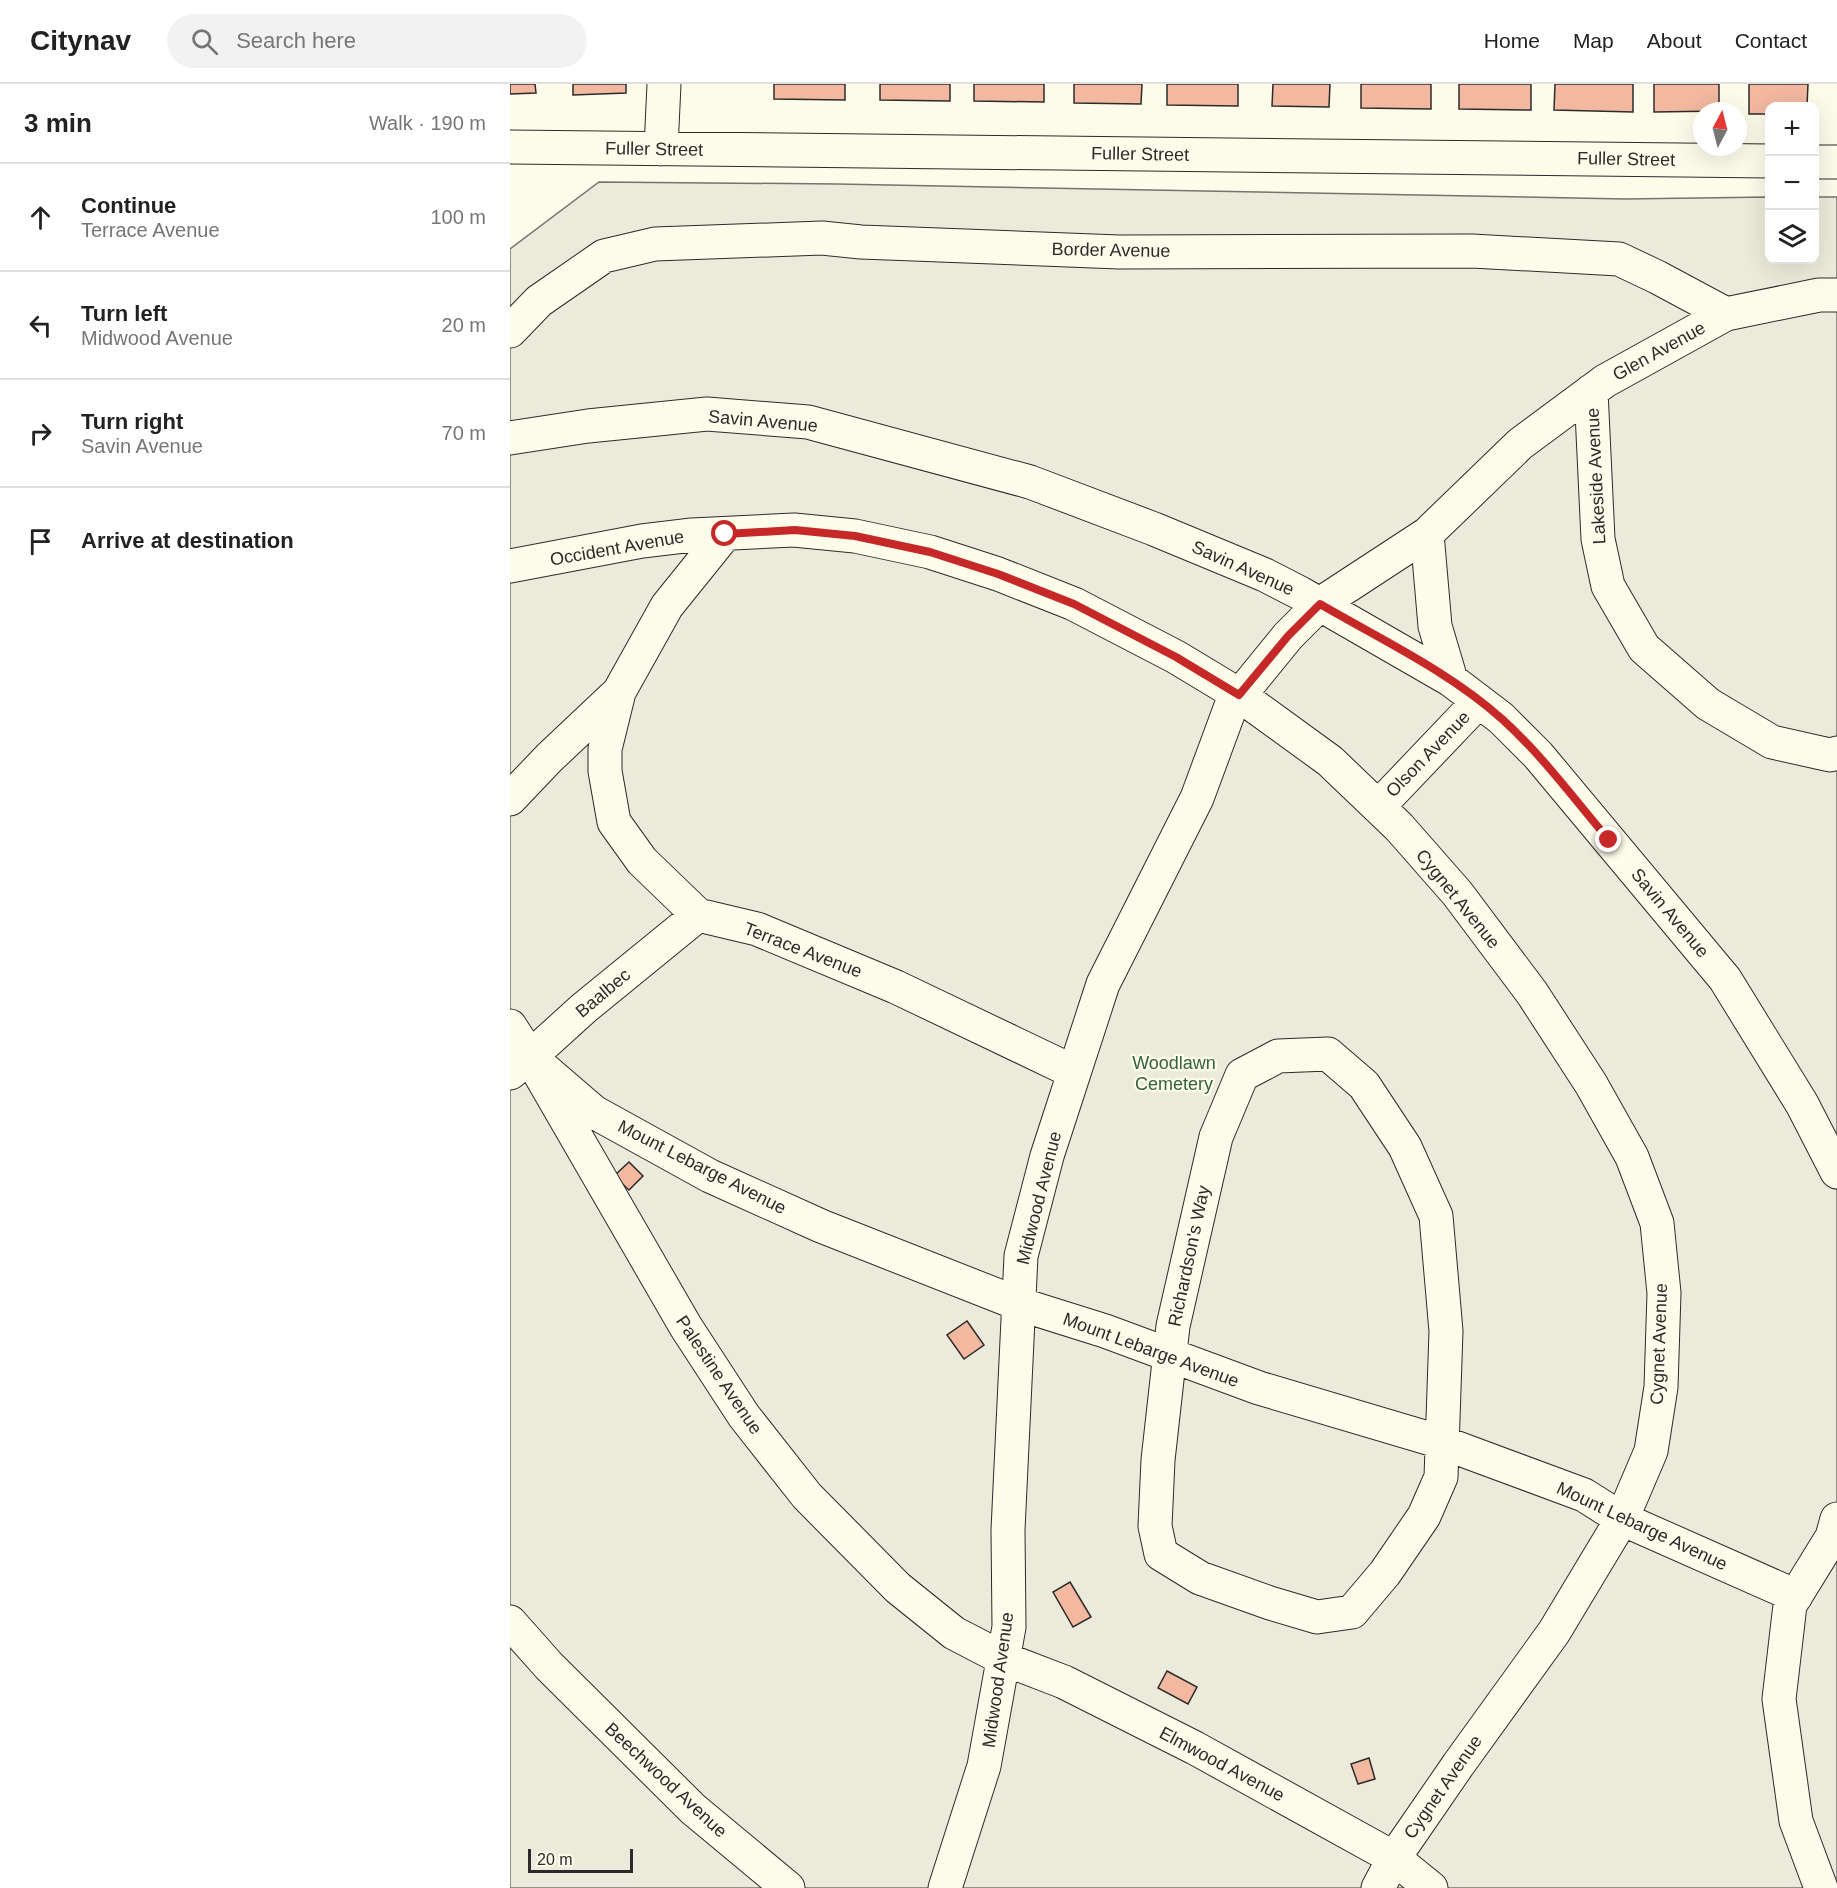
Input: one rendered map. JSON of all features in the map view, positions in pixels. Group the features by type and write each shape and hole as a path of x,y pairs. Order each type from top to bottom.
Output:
{"street":[{"path":"661,149 664,84"},
{"name":"Fuller Street","path":"510,147 1765,161"},
{"path":"1819,162 1837,162"},
{"name":"Border Avenue","path":"510,331 539,301 604,256 655,244 822,237 861,242 1119,252 1472,251 1619,260 1657,277 1726,314"},
{"name":"Glen Avenue","path":"1320,604 1427,534 1520,444 1605,381 1726,314 1819,295 1837,295"},
{"name":"Lakeside Avenue","path":"1591,391 1598,539 1608,586 1644,648 1708,704 1772,742 1835,757"},
{"name":"Savin Avenue","path":"510,438 588,426 707,414 808,422 1030,482 1154,529 1265,575 1320,604 1451,680 1501,718 1538,755 1725,979 1802,1104 1837,1172"},
{"path":"510,799 549,758 620,692 667,606 725,534 795,530 855,536 930,552 998,574 1074,604 1176,657 1239,695"},
{"name":"Occident Avenue","path":"510,566 642,541 725,534"},
{"path":"1427,534 1435,626 1451,680"},
{"name":"Midwood Avenue","path":"945,1888 984,1766 1009,1627 1008,1530 1021,1256 1047,1156 1103,984 1197,798 1231,706 1288,636 1320,604"},
{"name":"Terrace Avenue","path":"620,692 606,749 605,771 614,822 642,861 698,915 768,933 896,987 1074,1072"},
{"name":"Cygnet Avenue","path":"1239,695 1330,761 1399,827 1457,893 1532,993 1591,1084 1632,1157 1657,1223 1664,1293 1661,1387 1651,1451 1622,1520 1554,1632 1458,1764 1394,1858 1378,1888"},
{"name":"Olson Avenue","path":"1378,807 1479,701"},
{"name":"Baalbec","path":"520,1065 584,1008 698,915"},
{"name":"Palestine Avenue","path":"510,1026 520,1065 744,1416 807,1496 898,1588 954,1633 1004,1659"},
{"name":"Richardson's Way","path":"1328,1054 1364,1085 1405,1147 1436,1216 1446,1331 1441,1443 1442,1477 1424,1516 1385,1573 1352,1612 1317,1617 1270,1603 1200,1578 1161,1554 1155,1526 1158,1460 1173,1326 1216,1137 1242,1075 1278,1056 1328,1054"},
{"name":"Mount Lebarge Avenue","path":"520,1065 594,1112 710,1176 821,1226 1019,1304 1105,1331 1259,1388 1441,1443 1584,1495 1622,1520 1796,1596"},
{"path":"1821,1888 1796,1821 1779,1699 1790,1605 1836,1533"},
{"name":"Beechwood Avenue","path":"510,1622 549,1666 693,1809 788,1888"},
{"name":"Elmwood Avenue","path":"1004,1659 1065,1682 1195,1748 1394,1858 1431,1888"}],"green space":[{"name":"Woodlawn Cemetery","path":"599,182 837,184 1625,199 1765,197 1765,264 1819,264 1819,197 1837,197 1837,1888 510,1888 510,249"}],"building":[{"path":"510,84 535,84 536,93 510,94"},
{"path":"573,84 626,84 626,93 573,95"},
{"path":"774,84 845,84 845,100 774,99"},
{"path":"880,84 950,84 950,101 880,100"},
{"path":"974,84 1044,84 1044,102 974,101"},
{"path":"1074,84 1142,84 1141,104 1074,103"},
{"path":"1167,84 1238,84 1238,106 1167,105"},
{"path":"1273,84 1330,84 1329,107 1272,106"},
{"path":"1361,84 1431,84 1431,109 1361,108"},
{"path":"1459,84 1531,84 1531,110 1459,109"},
{"path":"1555,84 1633,84 1633,112 1554,110"},
{"path":"1654,84 1719,84 1719,102 1693,102 1693,111 1654,112"},
{"path":"1749,84 1808,84 1807,102 1765,102 1765,114 1749,114"},
{"path":"629,1162 643,1176 629,1190 614,1176"},
{"path":"967,1321 984,1345 964,1359 947,1335"},
{"path":"1070,1582 1091,1617 1073,1627 1053,1592"},
{"path":"1167,1671 1197,1687 1188,1704 1158,1688"},
{"path":"1369,1758 1375,1779 1358,1784 1351,1764"}],"route":[{"path":"725,534 795,530 855,536 930,552 998,574 1074,604 1176,657 1239,695 1288,636 1320,604 1451,680 1501,718 1538,755 1609,840"}]}
